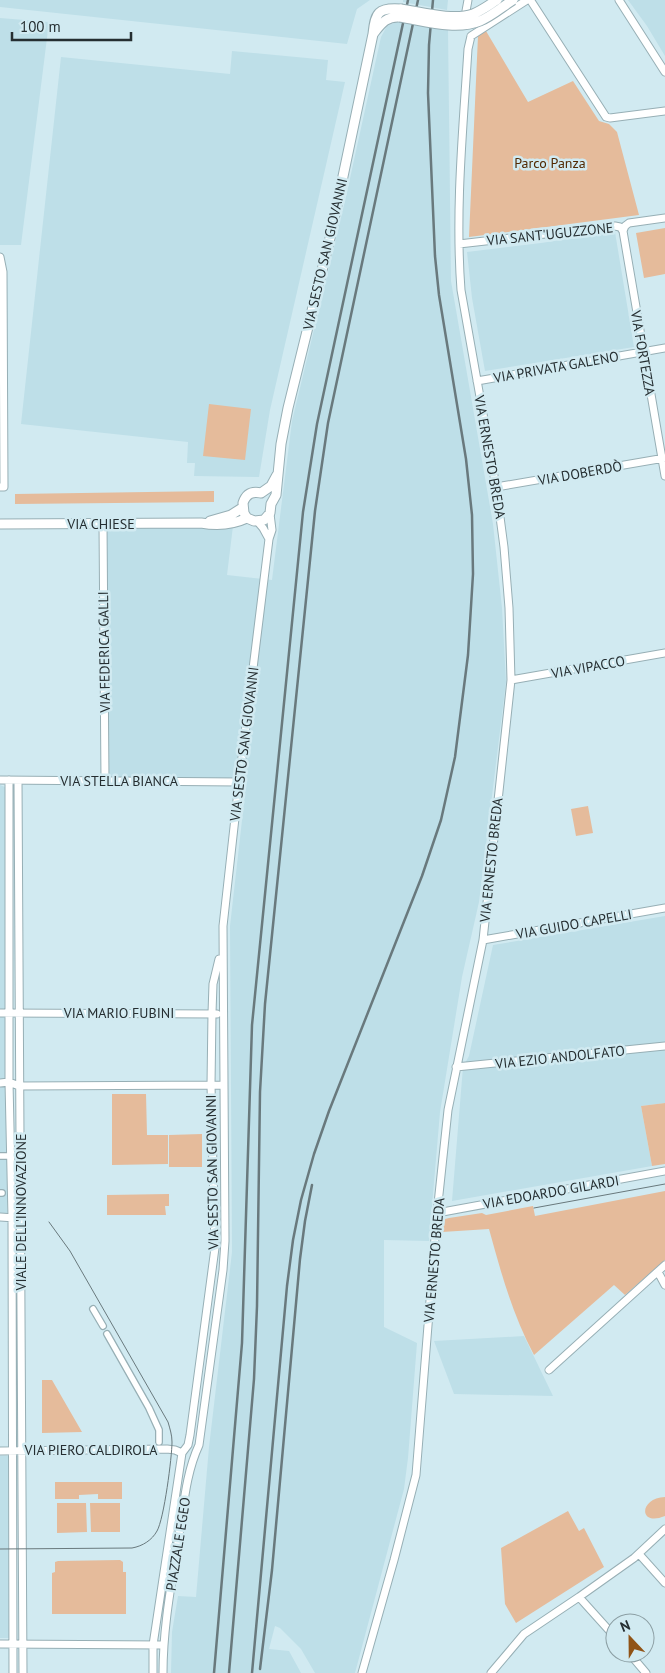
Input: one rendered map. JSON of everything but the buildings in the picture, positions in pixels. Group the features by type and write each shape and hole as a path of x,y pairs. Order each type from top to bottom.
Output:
{"street":[{"path":"466,11 468,0"},
{"path":"400,13 464,16 482,10 497,0"},
{"path":"400,13 448,25 469,24 484,19 513,0"},
{"path":"530,0 604,115 610,118 665,111"},
{"name":"VIA ERNESTO BREDA","path":"362,1673 416,1475 437,1213 448,1110 483,940 511,680 510,608 504,547 496,487 461,290 459,244 460,173 468,33 530,0"},
{"path":"620,0 665,72"},
{"name":"VIA SESTO SAN GIOVANNI","path":"199,1445 223,1270 225,1241 222,1024 223,926 269,539 272,530 271,504 277,492 290,400 330,238 373,34 386,19 400,13"},
{"name":"VIA SANT'UGUZZONE","path":"459,244 615,226 620,226 623,230 624,226 629,223 665,218"},
{"name":"VIA FORTEZZA","path":"623,230 643,352 664,458 665,476"},
{"path":"0,257 3,272 2,487"},
{"name":"VIA PRIVATA GALENO","path":"477,381 665,348"},
{"name":"VIA DOBERDÒ","path":"496,487 664,458"},
{"path":"271,504 269,498 262,493 271,486 278,475"},
{"name":"VIA CHIESE","path":"201,524 231,515 242,508 243,501 248,495 254,492 262,493"},
{"path":"242,508 247,518 257,521 264,520 270,514"},
{"name":"VIA CHIESE","path":"0,524 225,524 247,518"},
{"path":"257,521 269,539"},
{"name":"VIA FEDERICA GALLI","path":"103,524 106,781"},
{"name":"VIA VIPACCO","path":"511,680 665,653"},
{"name":"VIA STELLA BIANCA","path":"0,780 239,782"},
{"name":"VIALE DELL'INNOVAZIONE","path":"9,780 13,1673"},
{"name":"VIALE DELL'INNOVAZIONE","path":"18,780 23,1673"},
{"name":"VIA GUIDO CAPELLI","path":"483,940 665,908"},
{"name":"VIA SESTO SAN GIOVANNI","path":"182,1453 188,1445 190,1435 214,1248 212,1013 213,984 222,948"},
{"name":"VIA MARIO FUBINI","path":"0,1013 212,1013"},
{"path":"212,1013 218,1014 222,1024"},
{"name":"VIA EZIO ANDOLFATO","path":"456,1067 665,1046"},
{"path":"0,1082 9,1082 20,1086 223,1085"},
{"name":"VIALE DELL'INNOVAZIONE","path":"0,1156 11,1156"},
{"name":"VIA EDOARDO GILARDI","path":"437,1213 665,1171"},
{"path":"0,1218 21,1218"},
{"path":"549,1370 665,1266"},
{"path":"658,1272 665,1285"},
{"path":"93,1309 103,1326"},
{"path":"107,1334 149,1408 159,1430 159,1442"},
{"name":"PIAZZALE EGEO","path":"163,1673 163,1644 171,1586 191,1464 199,1445"},
{"name":"VIA PIERO CALDIROLA","path":"0,1451 167,1449 182,1453"},
{"name":"PIAZZALE EGEO","path":"153,1673 153,1645 182,1453"},
{"path":"491,1673 516,1641 524,1634 639,1554 665,1529"},
{"path":"639,1554 665,1583"},
{"path":"579,1597 605,1626"},
{"path":"0,1644 163,1644"},
{"path":"364,1663 367,1673"},
{"path":"638,1663 646,1673"}],"shaded area":[{"path":"0,0 370,0 357,9 347,44 0,7"},
{"path":"403,0 448,0 447,10 403,2"},
{"path":"628,0 665,0 665,56 647,26"},
{"path":"0,18 49,22 21,245 0,245"},
{"path":"399,21 448,30 451,281 493,524 502,608 506,682 479,902 462,977 440,1112 429,1241 384,1240 384,1327 417,1343 404,1489 355,1673 315,1673 301,1649 280,1628 275,1626 269,1649 289,1651 301,1673 171,1673 172,1632 178,1596 196,1597 209,1447 232,1252 230,926 246,785 104,787 100,528 233,526 227,575 272,580 292,421 345,201 381,37 387,26"},
{"path":"232,51 328,60 326,80 345,82 270,410 259,477 194,476 195,463 187,463 188,442 21,424 61,57 230,74"},
{"path":"615,232 634,347 485,371 472,298 467,252"},
{"path":"0,785 5,787 6,1081 0,1081"},
{"path":"665,916 665,1103 641,1106 652,1166 452,1201 463,1067 469,1056 493,945"},
{"path":"0,1086 7,1086 7,1213 3,1215 0,1215"},
{"path":"524,1336 553,1396 454,1394 434,1341"},
{"path":"0,1456 8,1456 9,1638 0,1638"}],"green space":[{"name":"Parco Panza","path":"486,31 528,102 573,81 599,121 609,124 617,132 639,215 469,237 478,36"},
{"path":"665,228 665,274 644,278 636,233"},
{"path":"209,404 251,409 245,460 203,456"},
{"path":"214,491 214,502 15,504 15,494"},
{"path":"588,806 593,833 576,836 571,809"},
{"path":"112,1094 146,1094 147,1135 168,1135 168,1164 112,1165"},
{"path":"665,1103 665,1164 652,1166 641,1106"},
{"path":"202,1134 202,1167 169,1167 169,1135"},
{"path":"665,1191 665,1260 625,1295 614,1285 534,1355 514,1310 489,1229 442,1232 445,1219 449,1218 482,1213 486,1215 533,1206 535,1216"},
{"path":"169,1194 169,1206 165,1206 166,1215 107,1215 107,1195"},
{"path":"42,1380 52,1380 82,1432 42,1433"},
{"path":"55,1482 122,1482 122,1499 98,1499 98,1494 79,1495 79,1499 55,1499"},
{"path":"665,1497 665,1516 650,1518 646,1515 646,1506 650,1502"},
{"path":"57,1503 86,1503 87,1532 57,1533"},
{"path":"90,1503 120,1503 120,1532 91,1532"},
{"path":"568,1511 579,1531 584,1528 604,1567 516,1623 505,1604 501,1548"},
{"path":"120,1560 123,1562 123,1572 126,1572 126,1614 52,1614 52,1573 55,1572 55,1562"}],"tram line":[{"path":"534,1208 665,1184"},
{"path":"0,1549 132,1548 140,1546 150,1540 157,1531 167,1488 172,1442 168,1422 70,1251 49,1222"}],"railway":[{"path":"214,1673 242,1343 252,1025 303,512 317,424 408,0"},
{"path":"229,1673 254,1379 260,1092 265,1004 315,511 328,423 418,0"},
{"path":"252,1673 287,1286 301,1200 329,1111 422,876 441,820 455,757 468,655 473,574 472,515 466,459 439,295 435,256 428,93 429,45 433,0"},
{"path":"260,1669 272,1570 300,1259 312,1185"}]}
